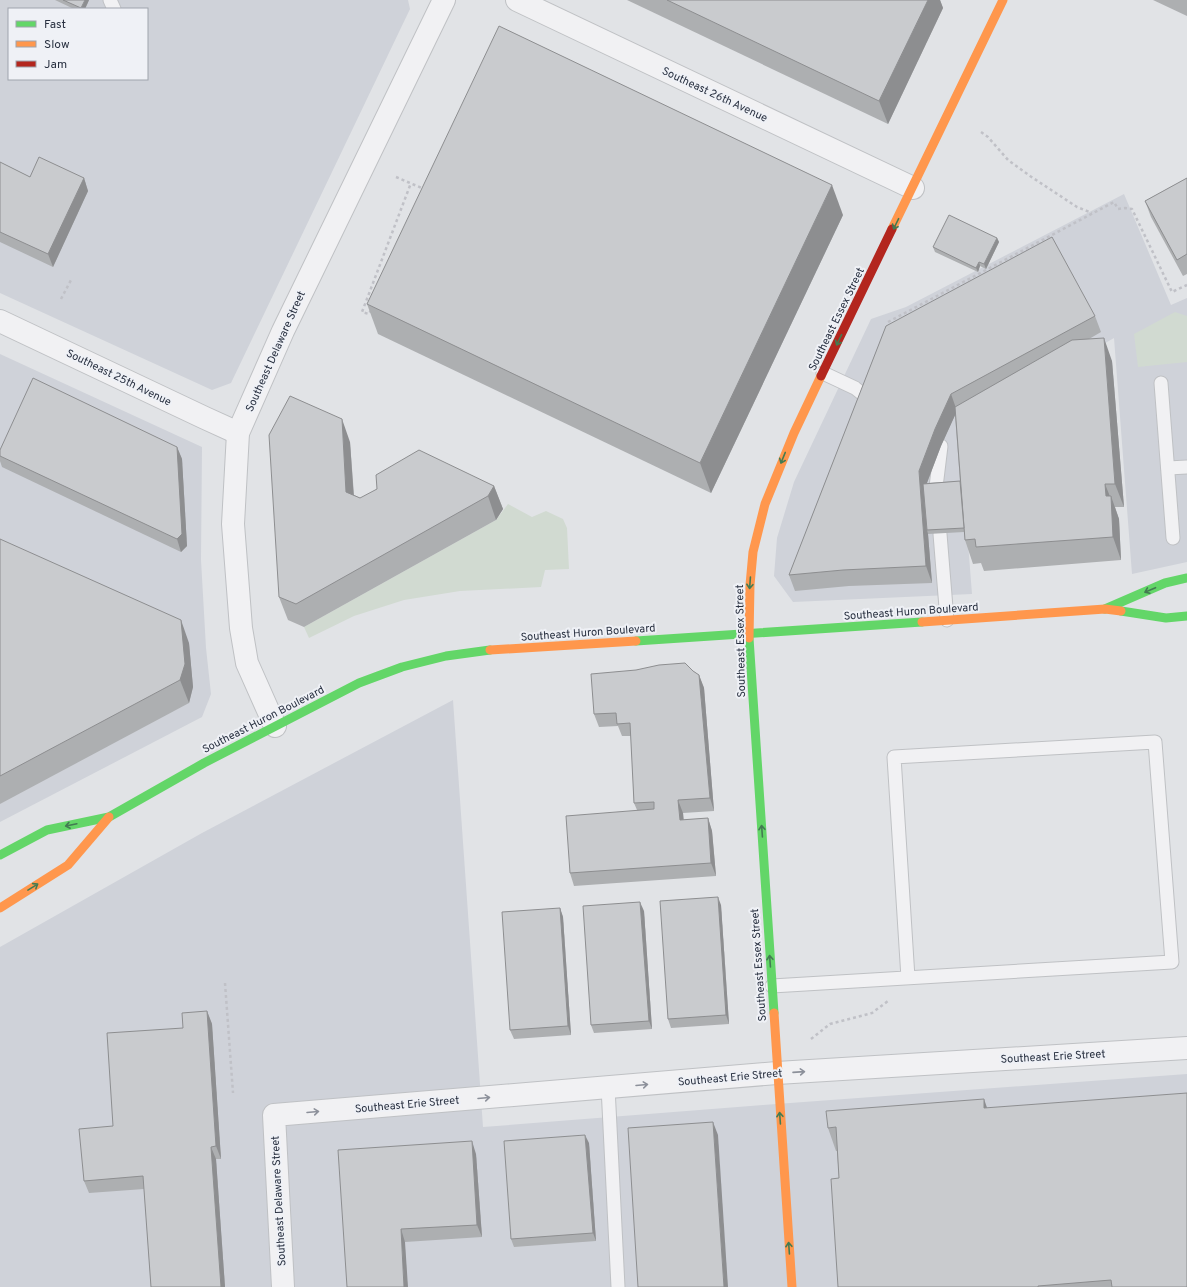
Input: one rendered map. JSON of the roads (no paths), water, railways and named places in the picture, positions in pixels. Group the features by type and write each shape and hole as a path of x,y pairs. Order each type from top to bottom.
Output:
{"main road":[{"name":"Southeast Essex Street","path":"792,1287 777,1073 750,633 750,585 753,559 764,504 794,433 1003,0"},
{"name":"Southeast Huron Boulevard","path":"1105,609 1165,583 1187,578"},
{"name":"Southeast Huron Boulevard","path":"0,856 47,830 110,817 204,763 359,683 402,667 446,656 489,651 1105,609 1166,618 1187,616"},
{"name":"Southeast Huron Boulevard","path":"0,908 68,865 110,817"}],"street":[{"name":"Southeast Delaware Street","path":"275,726 247,663 241,628 233,524 238,433 282,331 444,0"},
{"name":"Southeast 26th Avenue","path":"517,0 913,188"},
{"name":"Southeast 25th Avenue","path":"0,321 238,433"},
{"name":"Southeast Erie Street","path":"274,1115 777,1073 1187,1048"},
{"name":"Southeast Delaware Street","path":"274,1115 283,1287"}],"lane":[{"path":"823,373 855,388 870,400"},
{"path":"1161,383 1173,538"},
{"path":"936,487 941,446"},
{"path":"1168,468 1187,468"},
{"path":"940,534 947,620"},
{"path":"772,986 908,978 1172,962 1155,742 894,757 908,978"},
{"path":"608,1087 618,1287"}]}
